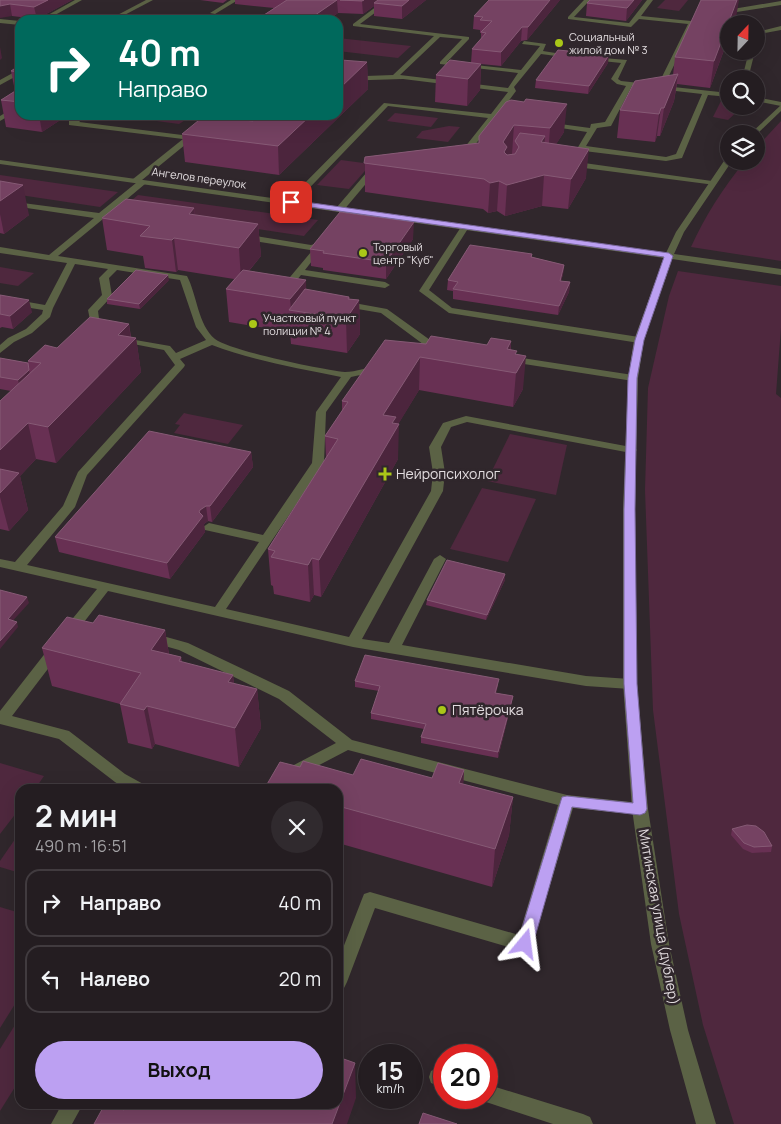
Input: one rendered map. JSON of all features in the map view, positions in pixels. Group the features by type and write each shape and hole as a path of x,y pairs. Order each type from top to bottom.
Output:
{"street":[{"path":"51,15 79,0"},
{"path":"121,15 150,0"},
{"path":"213,13 235,0"},
{"path":"389,0 355,25 467,38 442,63 523,72"},
{"path":"587,0 570,18 631,25 650,0"},
{"path":"638,17 692,23 708,15 781,3"},
{"path":"0,21 15,22"},
{"path":"660,87 692,23"},
{"path":"765,31 781,28"},
{"path":"395,77 438,35"},
{"path":"513,91 511,87 544,45 524,43"},
{"path":"539,52 577,56"},
{"path":"587,57 625,61 614,79 619,82 720,94"},
{"path":"0,82 15,74"},
{"path":"343,78 361,76 395,77 513,91"},
{"path":"630,84 608,124 594,126 581,148 568,164 712,183"},
{"path":"451,158 460,159 513,91"},
{"path":"581,148 666,159 679,156 706,92"},
{"path":"765,101 781,105"},
{"path":"11,104 15,105"},
{"path":"291,202 386,104 520,120"},
{"path":"762,125 781,105"},
{"path":"0,119 15,109"},
{"path":"76,120 72,123 206,140"},
{"path":"538,123 592,130"},
{"path":"52,257 189,138"},
{"name":"Ангелов переулок","path":"0,162 781,272"},
{"path":"336,219 379,162"},
{"name":"Митинская улица (дублер)","path":"706,1124 679,1030 660,944 640,809 630,684 629,509 632,378 639,340 669,256 680,232 722,170"},
{"path":"0,202 130,221"},
{"path":"465,227 424,291 448,310 639,340"},
{"path":"237,236 316,244 315,252 280,294 290,296"},
{"path":"0,250 184,278 201,327 212,341 235,350 279,362 347,375 389,366"},
{"path":"0,350 11,340 29,331 47,315 48,308 72,260"},
{"path":"18,568 69,507 82,474 180,365 167,348 101,337 93,310 107,296 104,278 115,267"},
{"path":"299,272 386,285"},
{"path":"0,300 48,308"},
{"path":"337,303 384,311 434,348 453,351"},
{"path":"174,358 212,341"},
{"path":"419,354 434,348"},
{"path":"501,358 632,378"},
{"path":"218,613 318,464 320,412 347,375"},
{"path":"353,642 437,491 439,473 435,447 448,425 466,419 631,450"},
{"path":"209,527 267,540"},
{"path":"393,649 440,559"},
{"path":"0,563 353,642 586,681 630,684"},
{"path":"104,587 1,718 64,735 120,778 131,784"},
{"path":"78,620 97,625"},
{"path":"135,634 183,646 284,695 347,744 567,801 640,809"},
{"path":"287,775 347,744"},
{"path":"343,969 370,899 525,944 567,801"},
{"path":"498,1097 583,1124"},
{"path":"61,1124 70,1109"}],"shaded area":[{"path":"665,0 688,0 679,11 657,8"},
{"path":"343,39 411,46 398,58 343,52"},
{"path":"720,103 720,115 733,115 728,120 713,117"},
{"path":"395,113 438,118 431,127 387,121"},
{"path":"149,120 185,120 179,124"},
{"path":"781,121 781,261 691,247 708,213 738,170 765,170 765,138"},
{"path":"449,126 460,127 448,142 416,138 422,131"},
{"path":"341,160 371,164 349,189 317,185"},
{"path":"0,175 118,192 100,207 0,192"},
{"path":"138,195 318,220 304,236 121,209"},
{"path":"0,267 34,273 18,286 0,283"},
{"path":"678,271 781,286 781,328 776,394 781,398 781,1124 734,1124 703,1025 679,914 653,710 645,490 648,388 669,296"},
{"path":"184,413 243,425 228,444 174,433 180,425 175,424"},
{"path":"510,434 567,445 556,495 487,481"},
{"path":"482,488 536,499 508,562 450,549"},
{"path":"0,763 44,776 38,784 15,784 15,814 0,834"},
{"path":"15,839 15,872 0,867 0,861"},
{"path":"0,907 15,912 15,1004 0,1028"},
{"path":"15,1025 15,1087 0,1111 0,1049"}],"building":[{"path":"0,0 48,0 34,7 10,4 0,6"},
{"path":"287,0 337,0 315,15 264,15"},
{"path":"378,0 409,0 402,6 374,3"},
{"path":"489,0 550,0 528,27 522,27 501,52 472,49 486,33 481,32 492,21 480,20 483,17 474,16"},
{"path":"590,0 634,0 627,8 587,3"},
{"path":"701,0 737,0 731,15 720,15 720,45 714,61 675,57"},
{"path":"558,50 609,55 589,86 536,80"},
{"path":"343,60 367,62 343,85"},
{"path":"450,60 481,64 468,79 436,75"},
{"path":"678,74 664,108 661,108 659,114 620,110 635,81"},
{"path":"15,91 15,101 1,100"},
{"path":"526,99 567,104 550,128 514,125 503,142 507,147 504,152 507,155 515,154 519,147 515,141 520,133 545,136 541,142 589,149 571,179 544,175 507,185 499,181 490,183 484,179 364,163 365,157 479,143 479,136 506,102 511,100 524,102"},
{"path":"199,120 306,120 278,146 182,134"},
{"path":"0,181 23,185 0,201"},
{"path":"126,199 194,208 189,214 258,224 239,248 174,238 172,240 140,236 150,226 102,218"},
{"path":"340,212 414,222 386,262 323,253 324,251 310,249"},
{"path":"470,245 532,254 531,257 564,265 560,281 570,282 559,306 453,289 458,282 448,280"},
{"path":"136,270 168,275 139,304 107,299"},
{"path":"243,270 306,280 290,299 226,289"},
{"path":"305,289 359,300 346,319 289,310"},
{"path":"0,295 29,300 10,316 0,314"},
{"path":"90,317 129,324 118,335 136,338 48,427 28,423 0,450 0,401 41,363 28,361 45,345 57,348"},
{"path":"431,336 487,345 491,338 511,341 507,349 517,351 515,354 526,356 516,373 420,357 383,415 396,417 392,423 399,424 319,560 312,558 308,565 271,557 275,551 268,549 338,439 325,436 348,402 342,401 385,340 426,344"},
{"path":"0,358 28,363 29,370 18,380 0,377"},
{"path":"149,431 251,452 210,506 200,510 199,512 203,516 167,563 55,537"},
{"path":"0,469 19,473 0,493"},
{"path":"447,560 505,574 487,615 427,600"},
{"path":"0,590 27,597 8,619 17,622 0,641"},
{"path":"99,615 165,630 151,650 181,657 179,661 233,675 228,682 257,689 235,728 147,706 144,710 120,704 141,673 42,648 67,617 93,623"},
{"name":"Пятёрочка","path":"365,655 499,679 495,693 513,696 498,752 421,737 426,724 371,713 380,686 355,681"},
{"path":"361,759 432,778 438,763 464,770 459,783 513,797 495,849 343,807 343,784 267,784 280,762 300,767 303,761 353,775"},
{"path":"747,825 756,826 764,832 772,846 754,847 744,843 732,829"},
{"path":"343,1059 355,1063 343,1095"},
{"path":"102,1109 338,1109 332,1124 94,1124"},
{"path":"423,1113 457,1124 419,1124"}],"place":[{"name":"Социальный жилой дом № 3","path":"559,43"},
{"name":"Торговый центр \"Куб\"","path":"363,253"},
{"name":"Участковый пункт полиции № 4","path":"253,324"},
{"name":"Нейропсихолог","path":"385,474"},
{"name":"Пятёрочка","path":"442,710"}],"route":[{"path":"291,202 669,256 639,340 632,378 629,509 630,684 640,809 567,801 525,944"}]}
